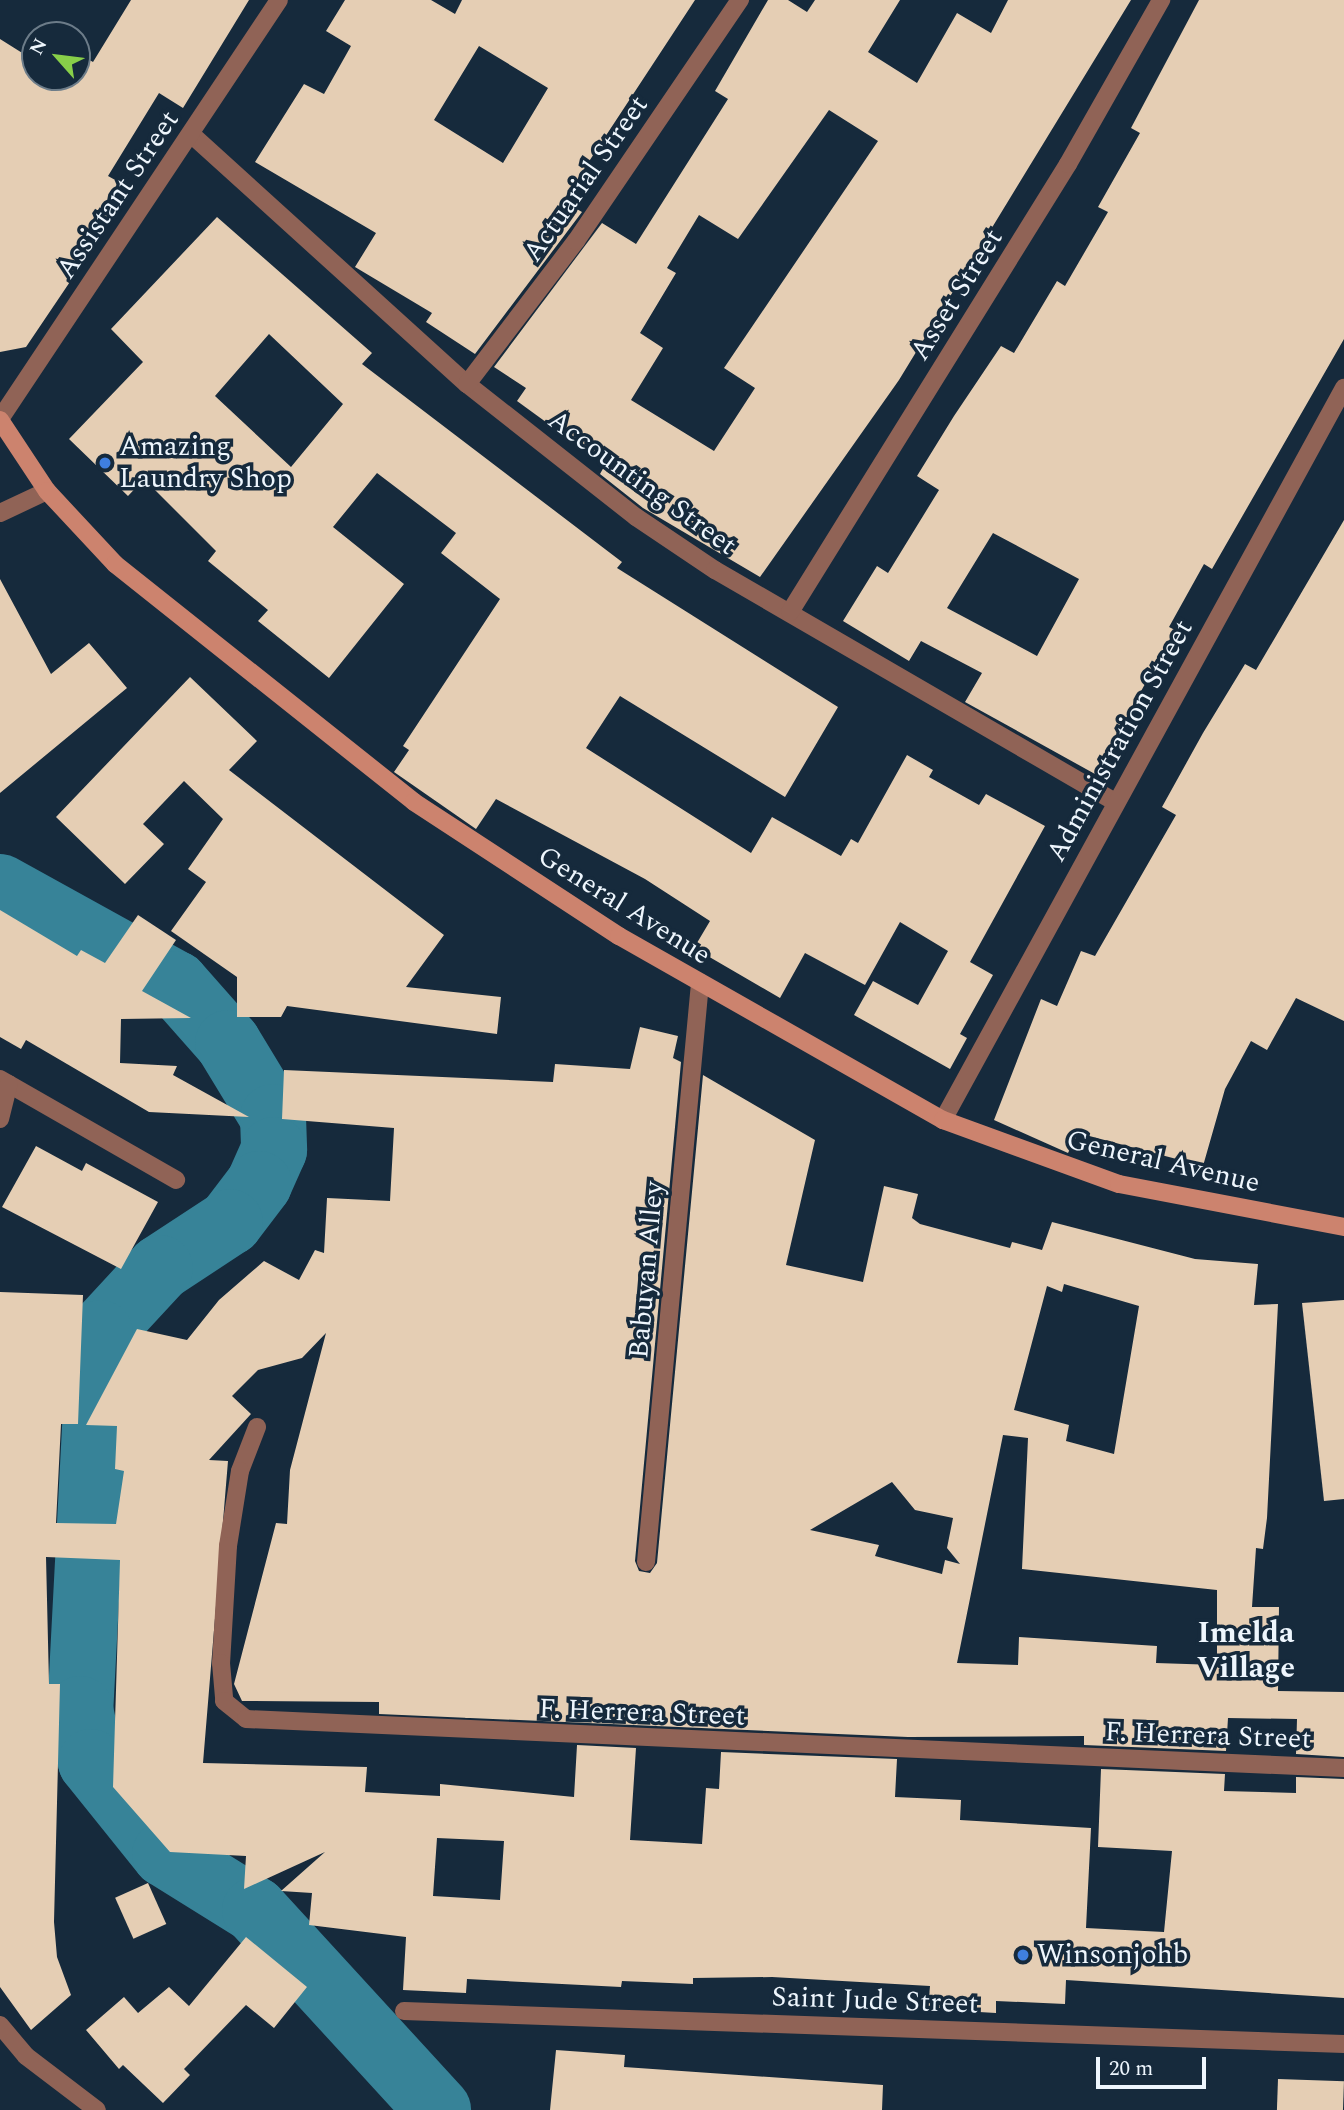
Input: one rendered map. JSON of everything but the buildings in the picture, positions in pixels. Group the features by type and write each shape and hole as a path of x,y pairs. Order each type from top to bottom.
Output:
{"street":[{"name":"Assistant Street","path":"0,419 279,0"},
{"name":"Actuarial Street","path":"467,384 576,241 740,0"},
{"name":"Asset Street","path":"790,612 1069,164 1161,0"},
{"name":"Accounting Street","path":"191,134 467,384 636,517 790,612 1116,802"},
{"name":"Administration Street","path":"943,1120 1344,388"},
{"name":"General Avenue","path":"0,419 47,491 115,564 414,802 699,983 943,1120 1119,1184 1344,1227"},
{"path":"0,513 47,491"},
{"name":"Babuyan Alley","path":"646,1562 699,983"},
{"path":"0,1119 5,1082 176,1180"},
{"name":"F. Herrera Street","path":"257,1427 240,1471 229,1545 221,1663 223,1701 246,1719 1344,1768"},
{"name":"Saint Jude Street","path":"404,2011 1344,2044"},
{"path":"0,2025 12,2042 97,2110"}],"waterway":[{"path":"0,887 176,984 228,1043 273,1117 274,1150 259,1184 230,1222 160,1268 100,1333 80,1709 91,1762 165,1854 255,1910 438,2110"}],"place":[{"name":"Amazing Laundry Shop","path":"105,463"},
{"name":"Winsonjohb","path":"1023,1955"}],"district":[{"name":"Imelda Village","path":"1246,1650"}]}
